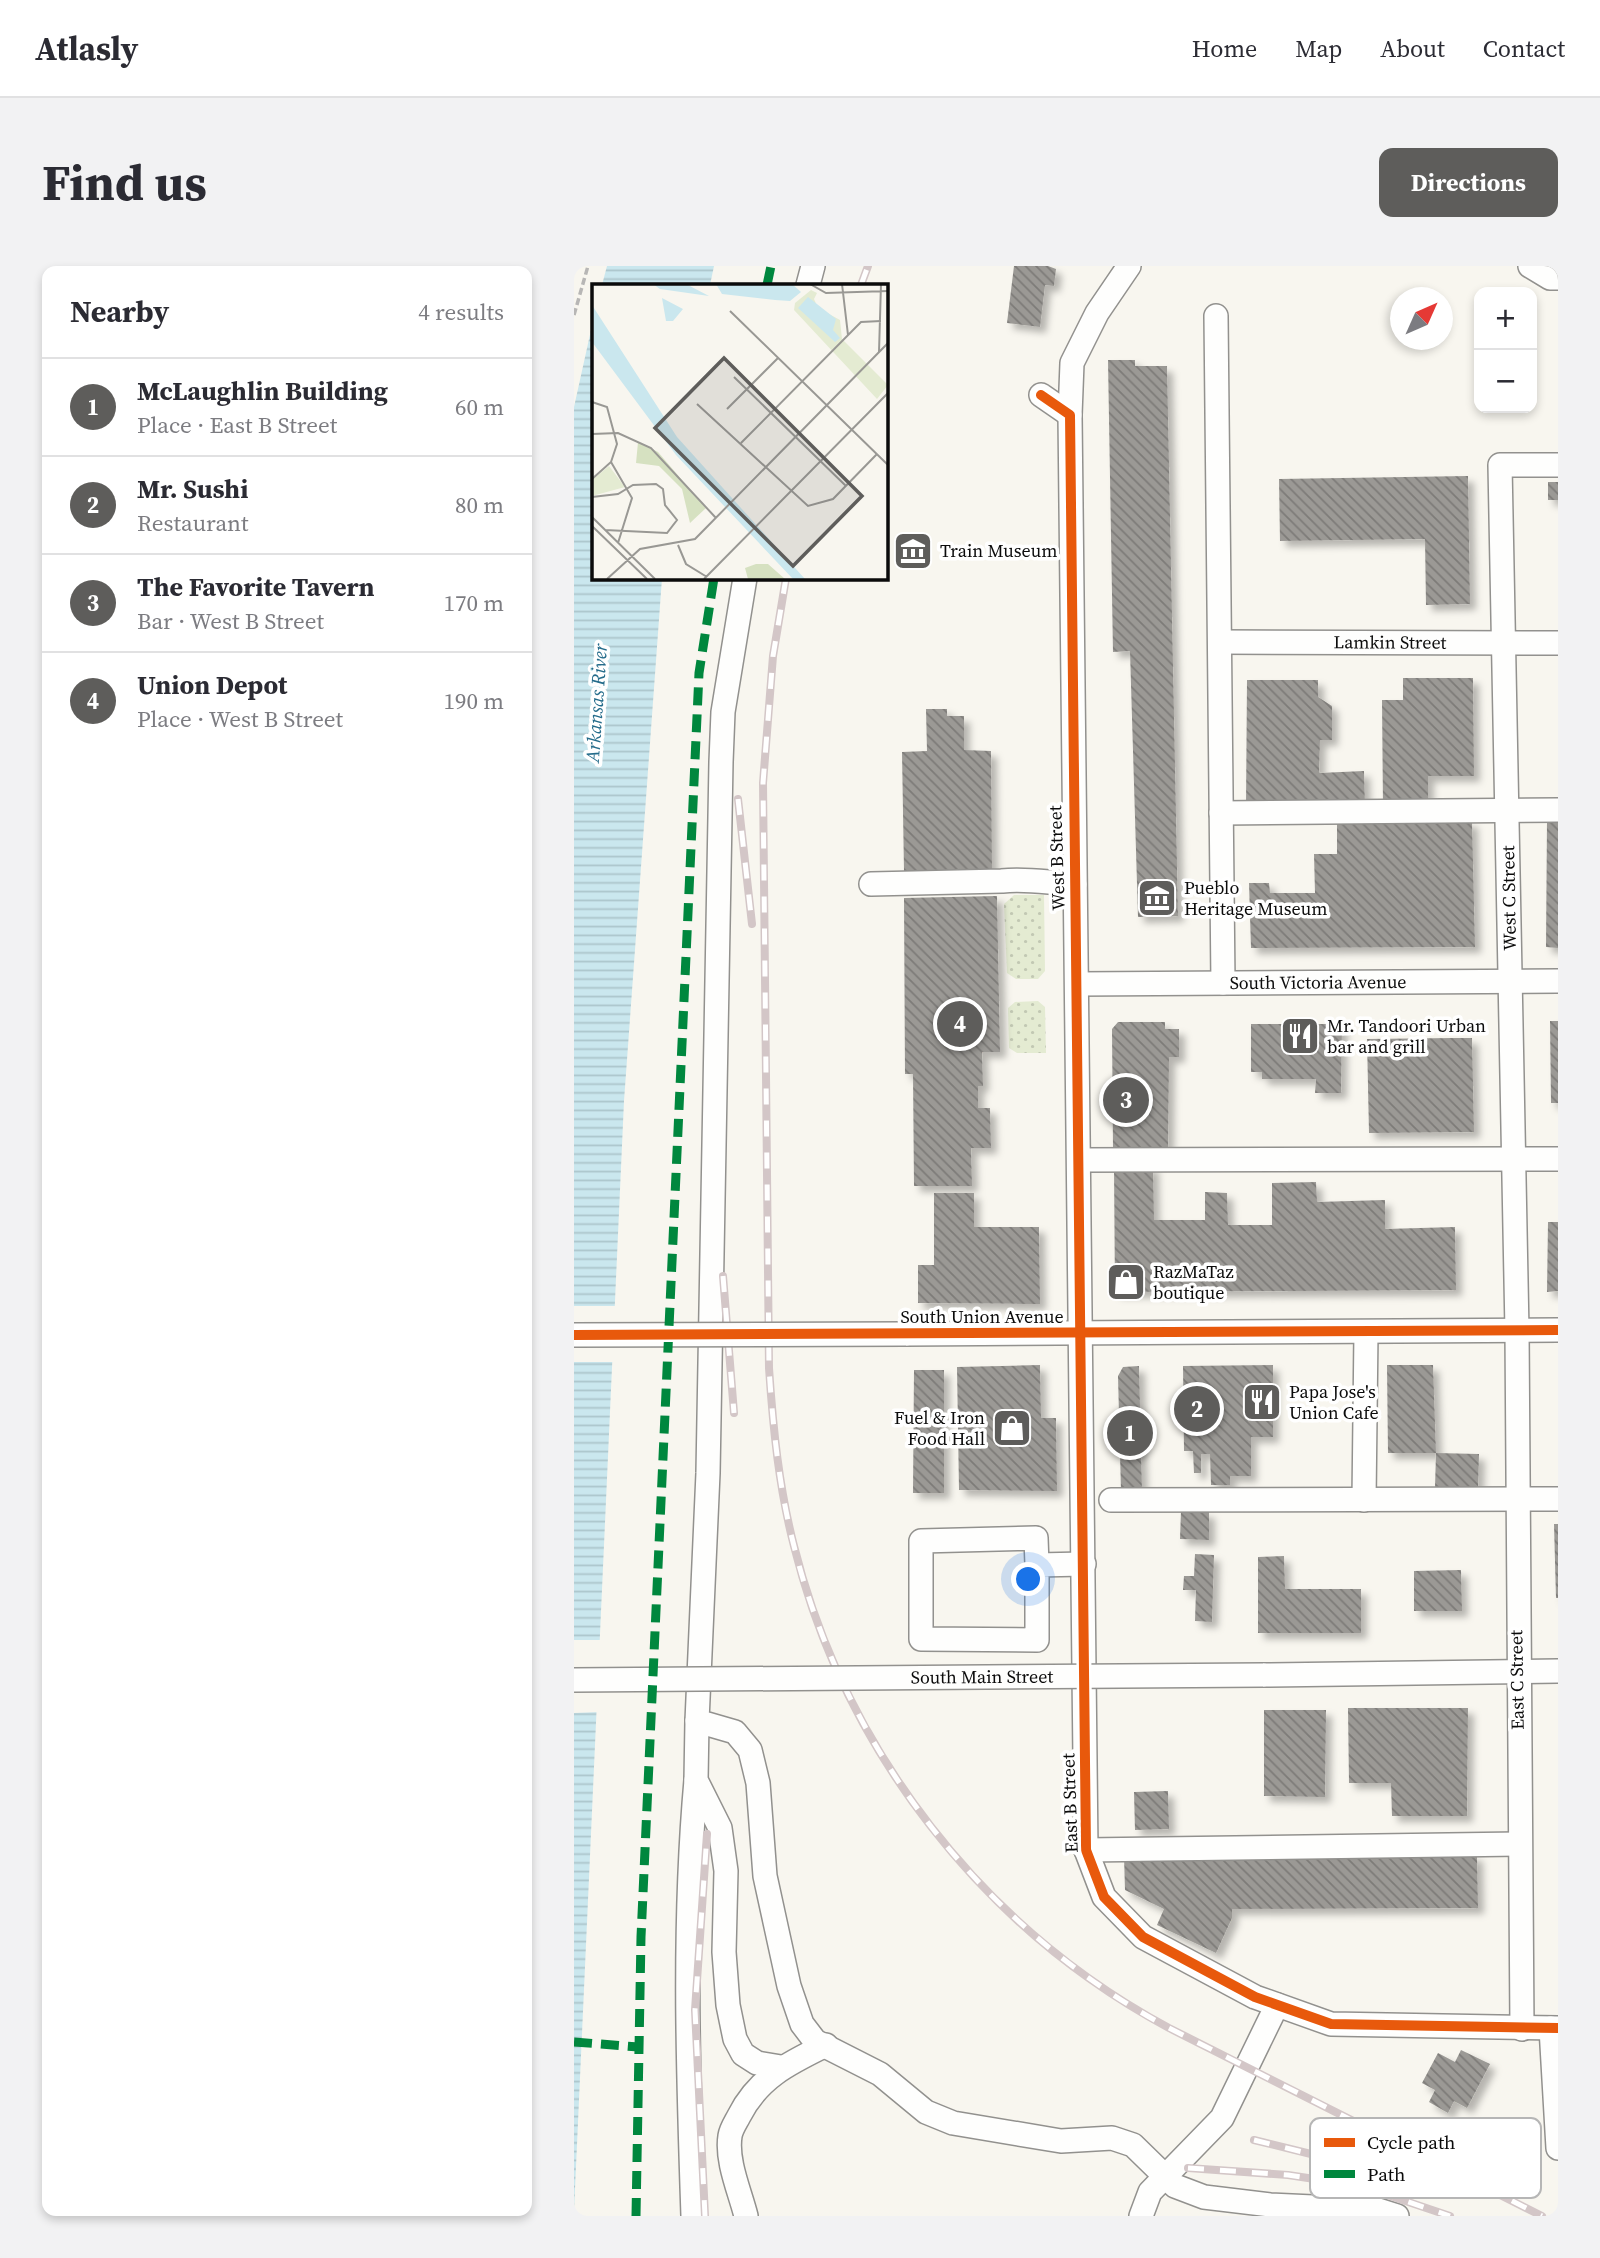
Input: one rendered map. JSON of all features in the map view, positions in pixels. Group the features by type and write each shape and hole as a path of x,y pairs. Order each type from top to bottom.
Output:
{"street":[{"path":"808,284 813,266"},
{"name":"West B Street","path":"1083,1335 1075,884 1070,415 1072,363 1097,313 1129,266"},
{"path":"1530,266 1550,278 1558,278"},
{"path":"1216,316 1223,983"},
{"path":"1041,395 1070,415"},
{"name":"West C Street","path":"1517,1331 1500,465 1558,465"},
{"path":"693,2216 687,2043 688,1869 695,1780 709,1460 721,762 723,712 745,579"},
{"name":"Lamkin Street","path":"1220,642 1558,643"},
{"path":"1221,813 1558,810"},
{"path":"872,884 1002,881 1022,877 1033,882 1075,884"},
{"name":"South Victoria Avenue","path":"1078,984 1558,981"},
{"path":"1079,1160 1558,1159"},
{"name":"East C Street","path":"1517,1331 1522,2029"},
{"name":"South Union Avenue","path":"574,1335 1558,1331"},
{"path":"1364,1500 1367,1332"},
{"name":"East B Street","path":"1083,1335 1086,1850 1104,1897 1143,1937 1255,1997 1331,2024 1555,2028"},
{"path":"1111,1500 1558,1499"},
{"path":"1036,1538 1037,1565 1037,1640 921,1639 920,1541 1036,1538"},
{"path":"1037,1565 1084,1564"},
{"name":"South Main Street","path":"574,1680 1558,1671"},
{"path":"697,1721 735,1732 750,1750 758,1783 765,1876 789,1986 802,2024 815,2040 880,2074 926,2112 953,2123 1061,2141 1112,2138 1133,2145 1175,2186 1204,2197 1270,2205 1378,2210 1397,2216"},
{"path":"695,1780 720,1828 726,1871 724,1952 728,2005 735,2039 743,2054 747,2081 746,2102"},
{"path":"1086,1850 1519,1844"},
{"path":"1140,2216 1150,2192 1223,2118 1277,2005"},
{"path":"1555,2028 1558,2148"},
{"path":"746,2216 731,2159 731,2132 746,2102 760,2085 781,2067 826,2045"},
{"path":"743,2054 757,2063 781,2067"},
{"path":"731,2132 761,2216"}],"path":[{"path":"574,315 588,266"}],"green space":[{"path":"1014,895 1044,895 1045,971 1038,979 1016,979 1007,973 1004,904"},
{"path":"1038,1001 1045,1007 1046,1053 1017,1053 1009,1048 1008,1008 1015,1002"}],"water":[{"path":"607,266 714,266 710,284 602,284"},
{"name":"Arkansas River","path":"592,326 592,579 662,579 624,1101 574,2211 574,407"}],"pier":[{"path":"574,1306 618,1306 616,1362 574,1362"},
{"path":"574,1640 604,1640 601,1712 574,1713"}],"building":[{"path":"1014,266 1048,266 1056,269 1054,286 1045,285 1040,327 1007,323"},
{"path":"1108,360 1135,360 1135,366 1167,366 1178,916 1138,917 1130,651 1113,652"},
{"path":"1468,476 1470,604 1426,605 1425,539 1280,541 1279,479"},
{"path":"1548,482 1558,482 1558,500 1548,500"},
{"path":"1403,678 1473,678 1474,776 1428,776 1428,805 1383,806 1382,700 1403,700"},
{"path":"1247,680 1318,680 1318,697 1332,706 1332,740 1320,740 1319,773 1364,771 1365,806 1246,807"},
{"path":"926,709 947,709 947,716 964,716 964,750 991,751 992,871 904,871 902,752 927,751"},
{"path":"1472,821 1475,947 1251,948 1249,883 1269,883 1270,893 1315,893 1314,854 1337,854 1337,824"},
{"path":"1547,821 1558,821 1558,948 1546,947"},
{"path":"997,896 1000,1052 982,1052 983,1086 978,1086 978,1108 990,1108 991,1148 971,1148 972,1186 914,1186 913,1074 905,1074 904,898"},
{"path":"1550,1021 1558,1021 1558,1103 1551,1103"},
{"path":"1118,1022 1165,1022 1165,1029 1179,1029 1179,1057 1169,1057 1168,1149 1113,1149 1112,1029"},
{"path":"1251,1024 1342,1024 1341,1093 1315,1093 1316,1079 1262,1079 1262,1072 1251,1072"},
{"path":"1472,1038 1474,1132 1369,1133 1367,1039"},
{"path":"1153,1165 1154,1220 1205,1220 1205,1192 1227,1193 1228,1225 1272,1225 1272,1183 1316,1182 1317,1202 1385,1200 1385,1229 1455,1227 1456,1290 1115,1292 1114,1167"},
{"path":"934,1193 974,1193 974,1227 1039,1227 1040,1304 918,1303 918,1265 934,1265"},
{"path":"1548,1222 1558,1222 1558,1291 1547,1292"},
{"path":"1040,1365 1041,1418 1056,1418 1057,1491 959,1490 957,1367"},
{"path":"1273,1365 1273,1437 1251,1437 1251,1476 1230,1476 1230,1485 1211,1485 1210,1454 1201,1454 1201,1473 1194,1473 1193,1451 1184,1451 1183,1366"},
{"path":"1387,1365 1433,1365 1436,1453 1388,1453"},
{"path":"1139,1366 1142,1491 1121,1491 1118,1376 1123,1367"},
{"path":"914,1370 944,1370 944,1493 913,1493"},
{"path":"1436,1453 1479,1454 1478,1488 1435,1488"},
{"path":"1181,1511 1209,1512 1209,1540 1180,1539"},
{"path":"1554,1524 1558,1524 1558,1598 1556,1598"},
{"path":"1195,1554 1214,1555 1212,1622 1195,1621 1196,1590 1183,1590 1184,1576 1194,1576"},
{"path":"1284,1556 1285,1589 1361,1589 1361,1633 1258,1633 1258,1557"},
{"path":"1461,1570 1462,1611 1414,1611 1414,1571"},
{"path":"1348,1708 1468,1708 1467,1816 1392,1816 1391,1783 1349,1783"},
{"path":"1264,1710 1326,1710 1325,1797 1264,1796"},
{"path":"1168,1791 1169,1829 1135,1830 1134,1792"},
{"path":"1477,1855 1478,1908 1232,1909 1232,1918 1216,1953 1157,1925 1164,1909 1125,1890 1124,1856"},
{"path":"1461,2050 1490,2064 1467,2108 1454,2101 1448,2113 1429,2102 1435,2090 1422,2083 1438,2053 1455,2062"}],"railway":[{"path":"861,284 868,266"},
{"path":"786,579 773,656 763,783 769,1368 784,1502 794,1546 817,1621 848,1694 886,1762 931,1826 982,1886 1039,1939 1102,1987 1169,2028 1348,2118"},
{"path":"738,799 752,924"},
{"path":"723,1276 734,1413"},
{"path":"705,2216 695,2010 707,1834"},
{"path":"1254,2140 1310,2154"},
{"path":"1188,2168 1310,2178"},
{"path":"1397,2198 1450,2216"},
{"path":"1506,2198 1542,2216"}],"marked path":[{"path":"767,284 771,266"},
{"path":"636,2216 641,1937 699,673 714,579"},
{"path":"574,2042 639,2047"}],"cycle path":[{"path":"1041,395 1070,415 1086,1850 1104,1897 1143,1937 1255,1997 1331,2024 1558,2028"},
{"path":"574,1335 1558,1330"}],"place":[{"name":"Train Museum","path":"913,551"},
{"name":"Pueblo Heritage Museum","path":"1157,898"},
{"name":"Union Depot","path":"960,1024"},
{"name":"Mr. Tandoori Urban bar and grill","path":"1300,1036"},
{"name":"The Favorite Tavern","path":"1126,1100"},
{"name":"RazMaTaz boutique","path":"1126,1282"},
{"name":"Papa Jose's Union Cafe","path":"1262,1402"},
{"name":"Mr. Sushi","path":"1197,1409"},
{"name":"Fuel & Iron Food Hall","path":"1012,1428"},
{"name":"McLaughlin Building","path":"1130,1433"}]}
